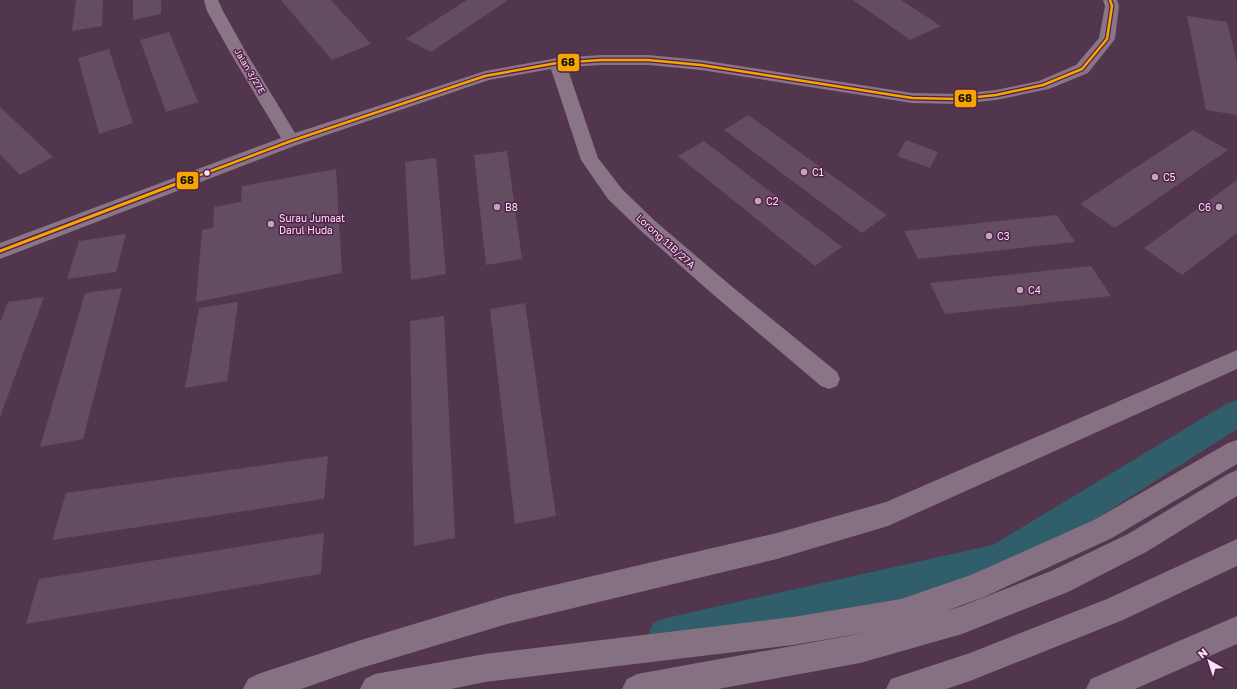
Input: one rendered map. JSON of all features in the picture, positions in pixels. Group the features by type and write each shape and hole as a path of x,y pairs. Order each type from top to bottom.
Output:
{"highway":[{"path":"258,689 361,654 507,610 777,546 888,514 1237,359"},
{"path":"374,689 484,668 793,631 901,613 974,587 1103,529 1237,451"},
{"path":"637,689 860,649 962,620 1058,582 1131,546 1237,482"},
{"path":"901,689 970,667 1113,610 1237,552"},
{"path":"1101,689 1237,630"}],"street":[{"name":"Jalan 3/27E","path":"211,0 215,11 239,54 291,141"},
{"path":"0,251 291,141 485,76 557,63 600,60 701,65 912,98 973,98 996,95 1043,85 1082,68 1106,39 1112,6 1110,0"},
{"name":"Lorong 11B/27A","path":"557,63 590,160 615,194 648,226 717,286 829,379"}],"building":[{"path":"76,0 103,0 102,26 72,31"},
{"path":"133,0 161,0 161,14 133,20"},
{"path":"281,0 331,0 371,44 332,60"},
{"path":"467,0 508,0 431,52 406,39"},
{"path":"853,0 901,0 941,26 910,40"},
{"path":"1187,16 1227,22 1237,62 1237,115 1206,110"},
{"path":"169,32 198,102 166,112 140,40"},
{"path":"109,49 133,123 99,134 78,58"},
{"path":"0,107 53,157 20,175 0,154"},
{"name":"C1","path":"748,115 887,215 862,233 724,130"},
{"name":"C5","path":"1193,130 1228,150 1115,228 1080,204"},
{"path":"906,140 938,152 930,168 897,156"},
{"name":"C2","path":"704,141 842,247 815,266 678,156"},
{"name":"B8","path":"507,151 522,259 486,265 474,155"},
{"path":"436,158 446,274 411,280 405,162"},
{"path":"336,169 342,273 196,302 202,230 213,228 214,207 241,202 242,186"},
{"name":"C6","path":"1237,180 1237,233 1182,275 1144,248"},
{"name":"C3","path":"1057,215 1075,242 918,259 904,231"},
{"path":"126,234 116,272 67,279 79,241"},
{"name":"C4","path":"1091,266 1111,296 945,314 930,283"},
{"path":"122,288 83,439 40,447 85,293"},
{"path":"44,297 0,417 0,322 8,302"},
{"path":"238,302 227,381 185,388 199,308"},
{"path":"525,303 556,516 515,524 490,309"},
{"path":"444,316 455,538 414,546 410,321"},
{"path":"328,456 324,499 52,540 66,493"},
{"path":"324,533 321,574 26,624 39,579"}],"waterway":[{"path":"666,636 999,561 1237,413"}],"transit line":[{"name":"68","path":"0,251 291,141 485,76 523,68 557,63 601,60 648,60 701,65 912,98 958,99 996,95 1043,85 1082,69 1107,39 1112,6 1110,0"}],"place":[{"name":"C1","path":"804,172"},
{"name":"C5","path":"1155,177"},
{"name":"C2","path":"758,201"},
{"name":"B8","path":"497,207"},
{"name":"C6","path":"1219,207"},
{"name":"Surau Jumaat Darul Huda","path":"271,224"},
{"name":"C3","path":"989,236"},
{"name":"C4","path":"1020,290"}]}
